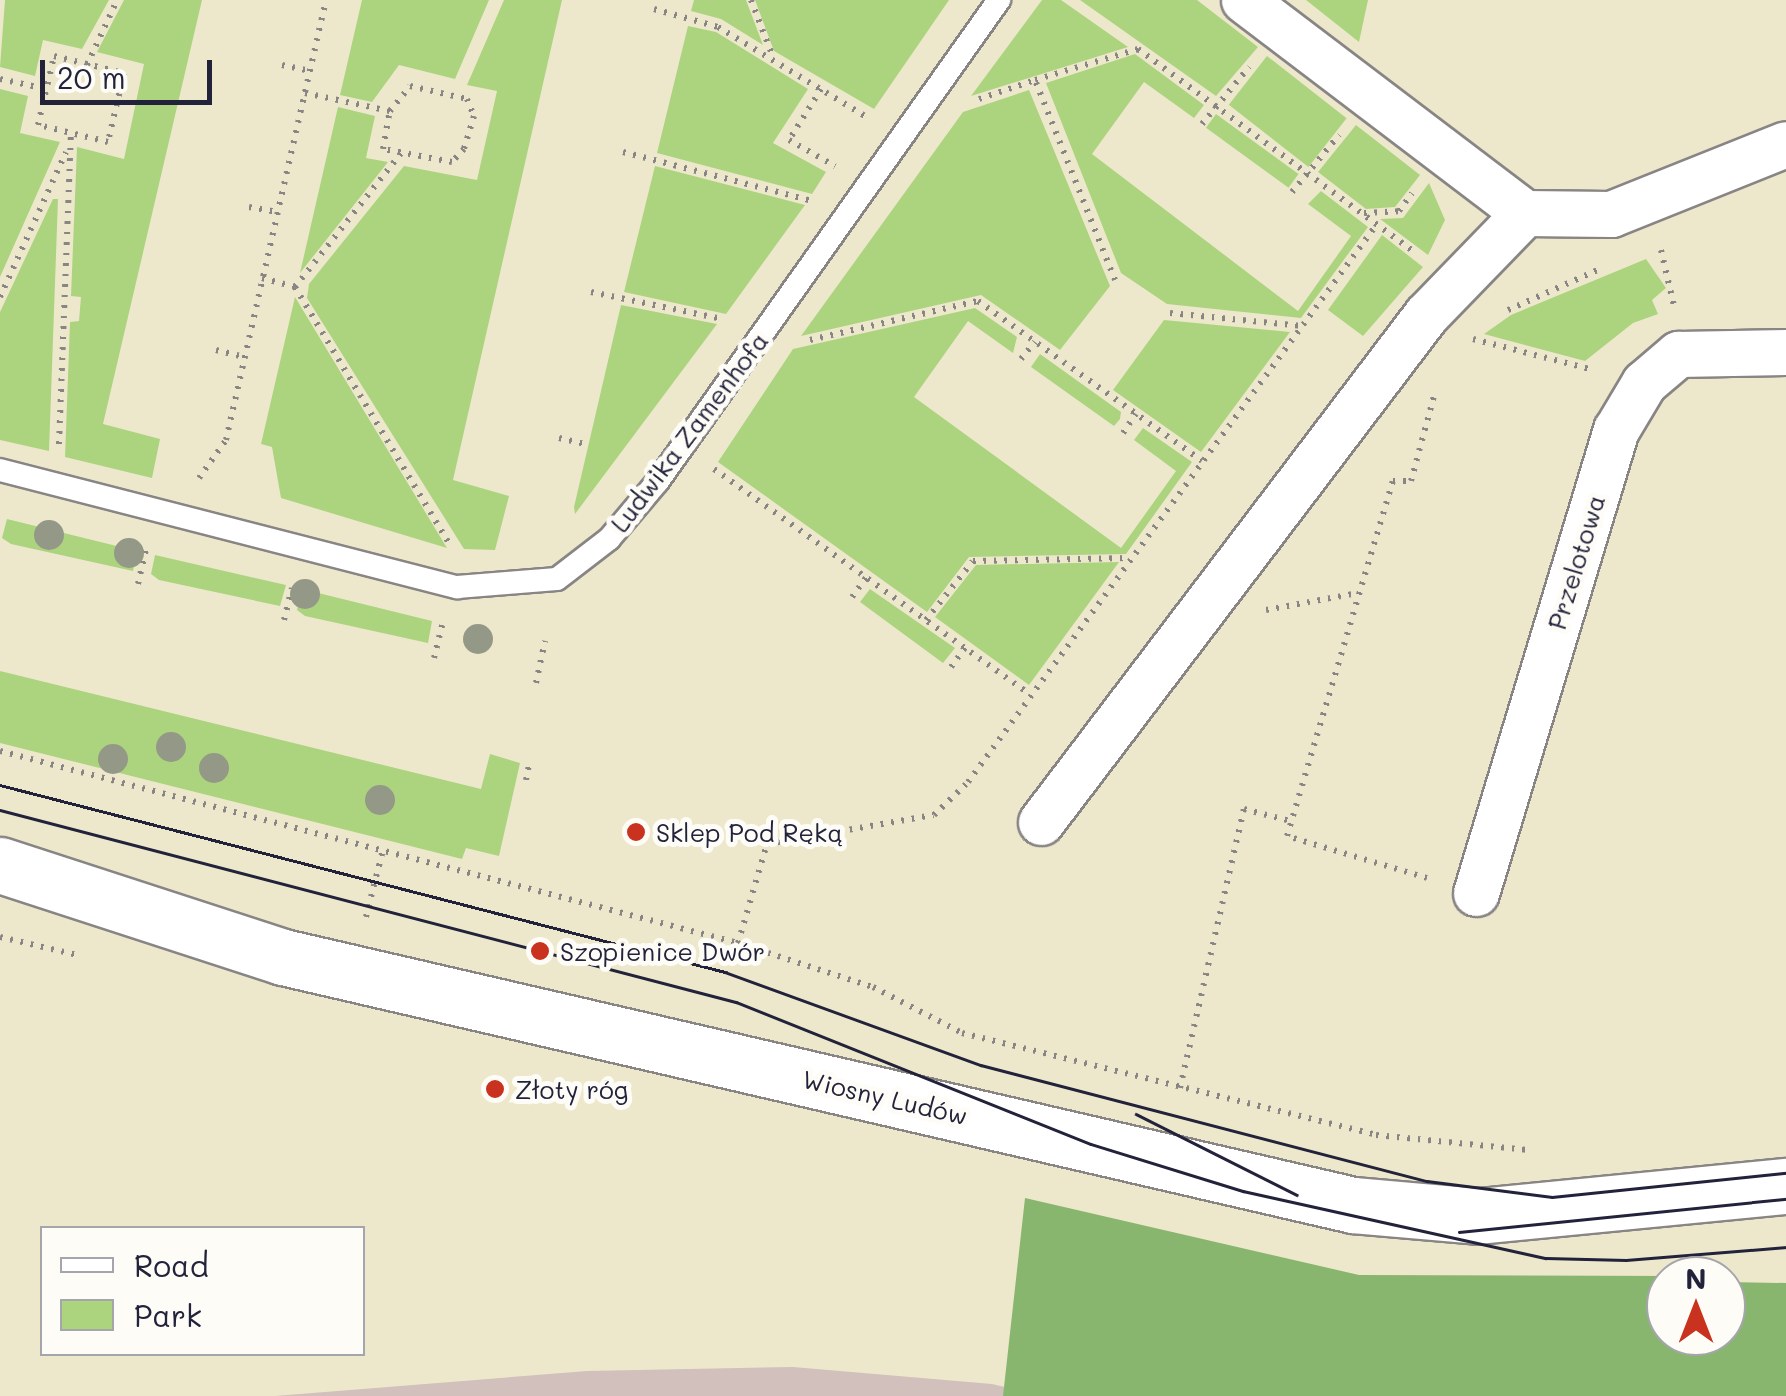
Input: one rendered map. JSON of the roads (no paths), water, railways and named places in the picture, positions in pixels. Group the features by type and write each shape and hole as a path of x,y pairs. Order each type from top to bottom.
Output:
{"street":[{"path":"1244,0 1525,213 1611,214 1786,144"},
{"path":"1042,822 1294,486 1457,283 1525,213"},
{"name":"Przelotowa","path":"1476,893 1616,430 1644,383 1678,354 1786,352"},
{"name":"Wiosny Ludów","path":"0,866 318,965 1353,1204 1492,1216 1786,1186"}],"lane":[{"name":"Ludwika Zamenhofa","path":"0,470 457,587 557,579 608,539 684,446 999,0"}],"tram line":[{"path":"0,785 725,972 981,1065 1427,1181 1552,1197 1786,1173"},
{"path":"0,810 736,1002 1091,1144 1243,1191 1546,1258 1626,1260 1786,1247"},
{"path":"1136,1114 1297,1195"},
{"path":"1459,1232 1786,1199"}],"place":[{"name":"Sklep Pod Ręką","path":"636,832"},
{"name":"Szopienice Dwór","path":"540,951"},
{"name":"Złoty róg","path":"495,1089"}]}
